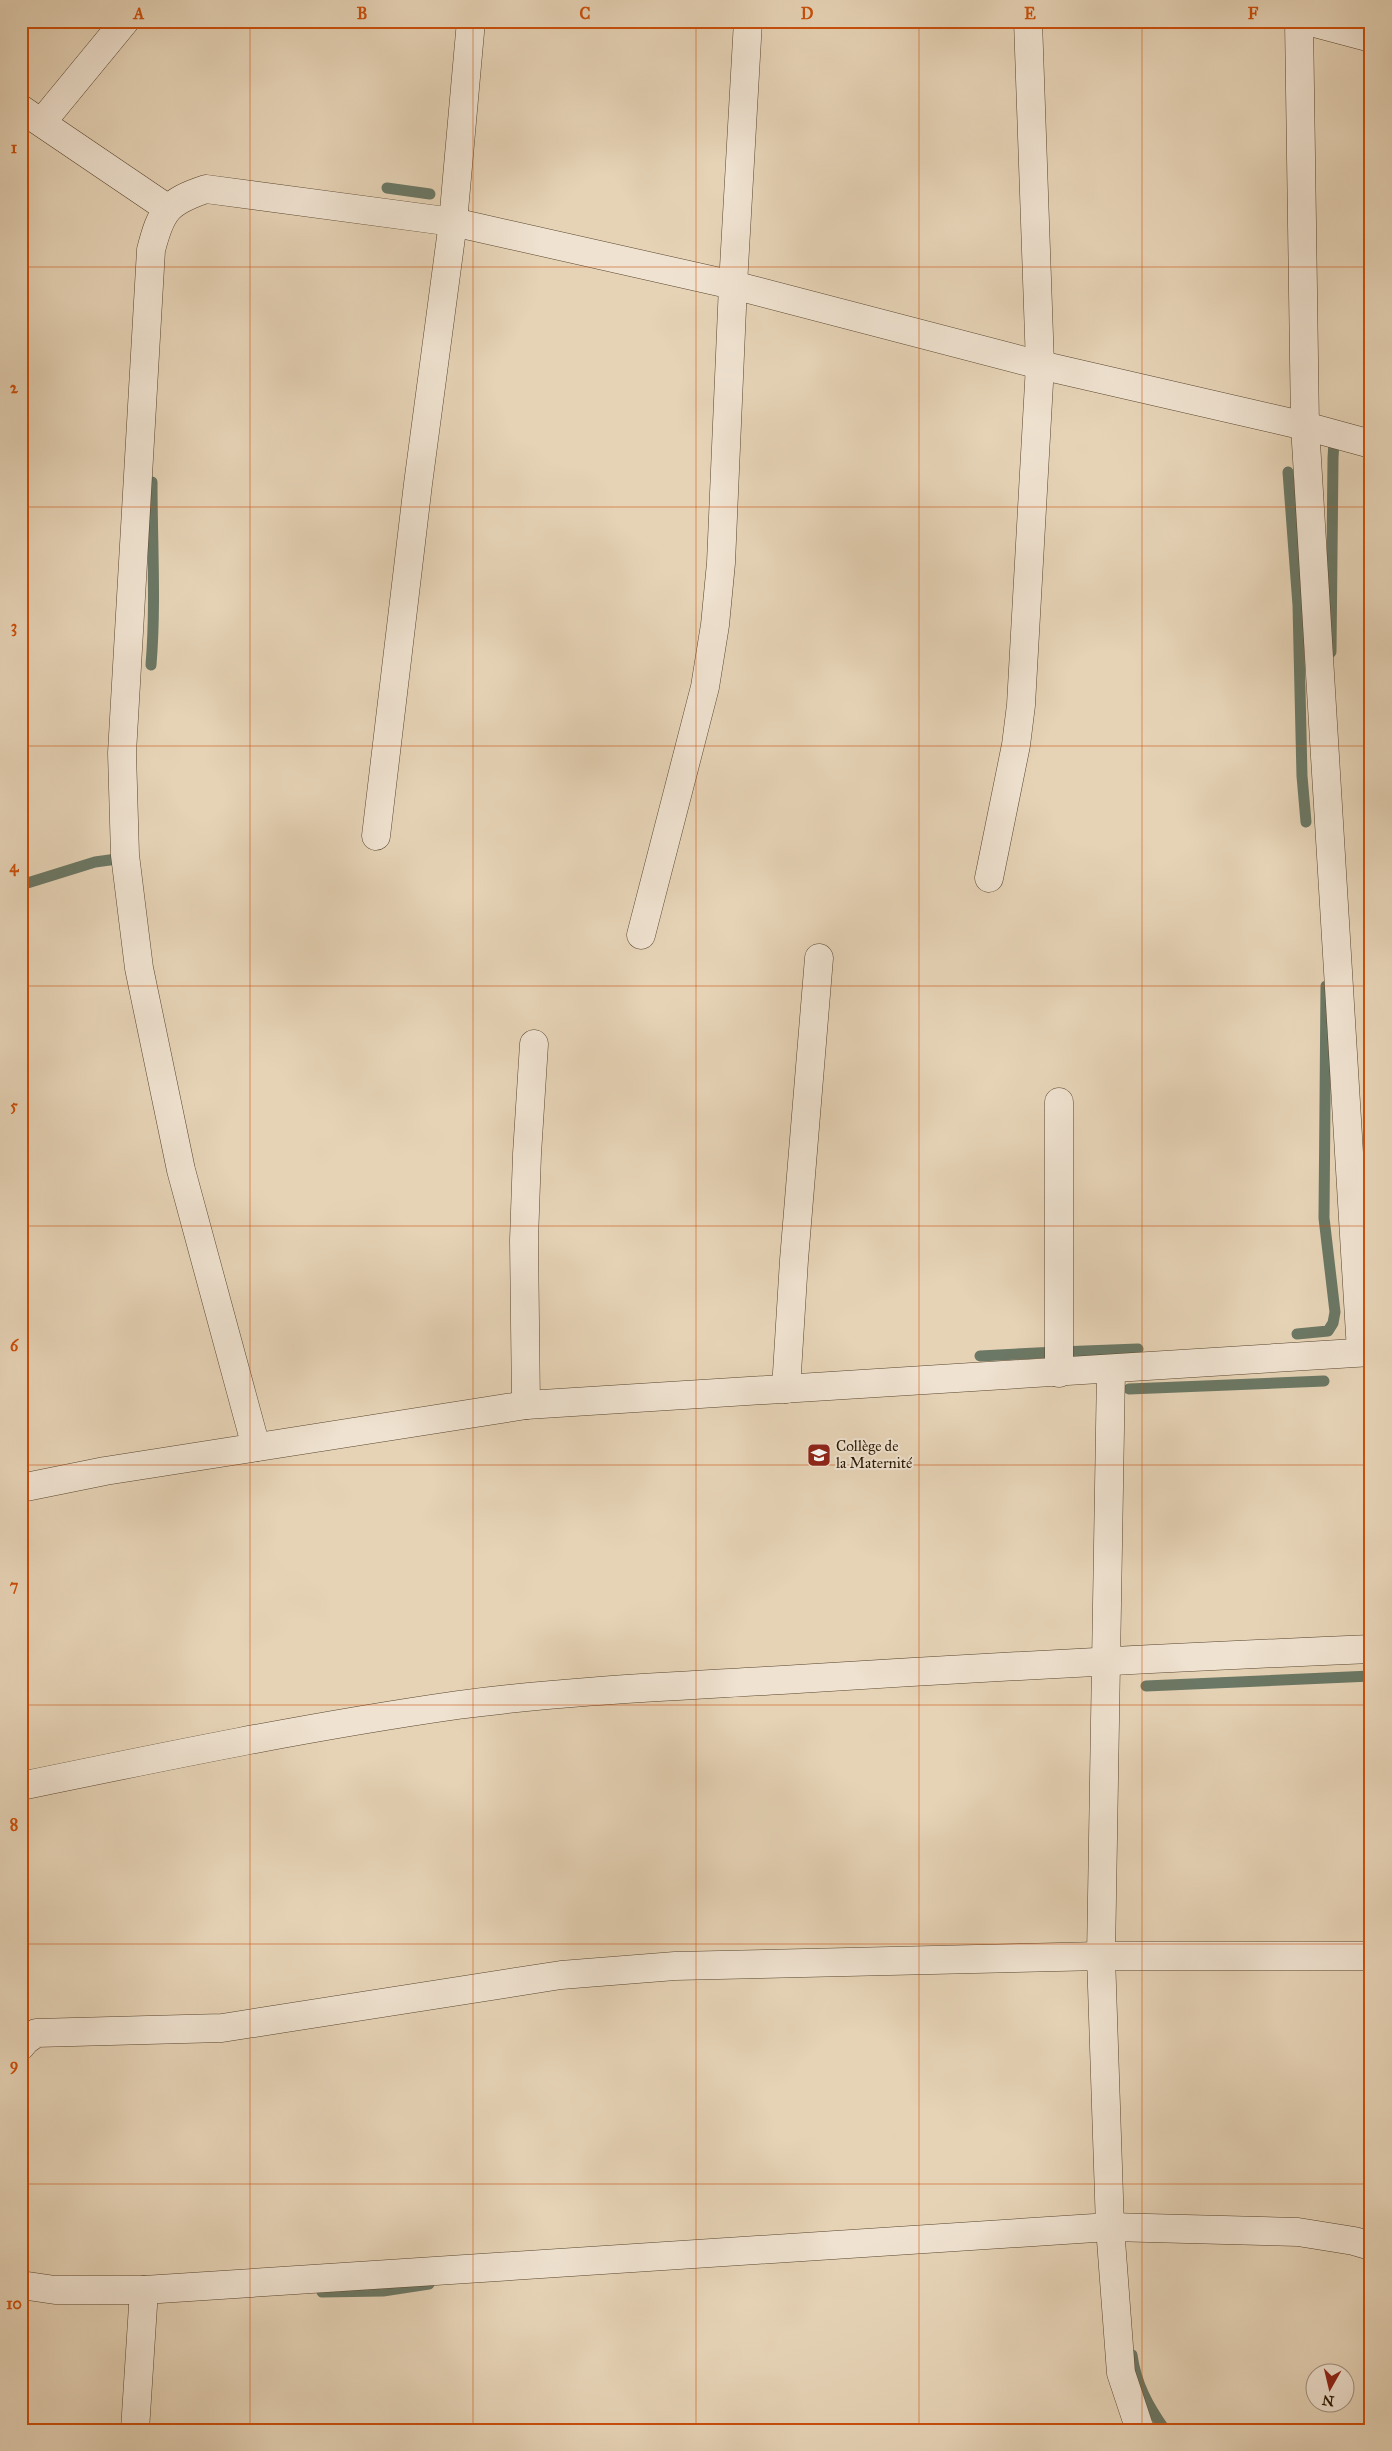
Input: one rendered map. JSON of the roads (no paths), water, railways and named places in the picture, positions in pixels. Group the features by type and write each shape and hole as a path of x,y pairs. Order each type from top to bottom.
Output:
{"street":[{"path":"125,21 32,116 167,208"},
{"path":"376,836 418,484 453,222 471,21"},
{"path":"641,935 705,687 715,625 721,563 733,285 748,21"},
{"path":"989,878 1016,745 1021,705 1040,365 1028,21"},
{"path":"22,1486 526,1405 1111,1370 1366,1351 1305,426 1299,21"},
{"path":"1307,21 1371,38"},
{"path":"256,1447 181,1170 140,968 125,855 122,752 151,250 157,225 167,208 185,196 206,189 453,222 733,285 1040,365 1305,426 1371,444"},
{"path":"786,1389 801,1165 819,958"},
{"path":"526,1405 524,1240 534,1044"},
{"path":"1059,1102 1059,1373"},
{"path":"1111,1370 1101,1956 1110,2227 1121,2373 1140,2430"},
{"path":"21,1786 212,1747 468,1704 562,1694 1107,1660 1371,1649"},
{"path":"21,2046 36,2033 222,2028 561,1975 675,1966 1101,1956 1371,1956"},
{"path":"21,2285 55,2290 144,2290 1110,2227 1298,2232 1354,2241 1371,2246"},
{"path":"135,2430 144,2290"}],"waterway":[{"path":"387,188 430,194"},
{"path":"1331,652 1333,458 1334,442 1341,441"},
{"path":"1288,472 1298,605 1302,776 1306,822"},
{"path":"151,665 154,596 152,482"},
{"path":"21,885 95,862 117,859"},
{"path":"1297,1334 1328,1331 1333,1323 1335,1312 1324,1218 1326,986"},
{"path":"1059,1352 1138,1349"},
{"path":"980,1356 1057,1352"},
{"path":"1129,1389 1324,1381"},
{"path":"1146,1686 1371,1676"},
{"path":"322,2292 383,2291 429,2284"},
{"path":"1132,2355 1136,2376 1153,2412 1165,2430"}],"place":[{"name":"Collège de la Maternité","path":"819,1455"}]}
